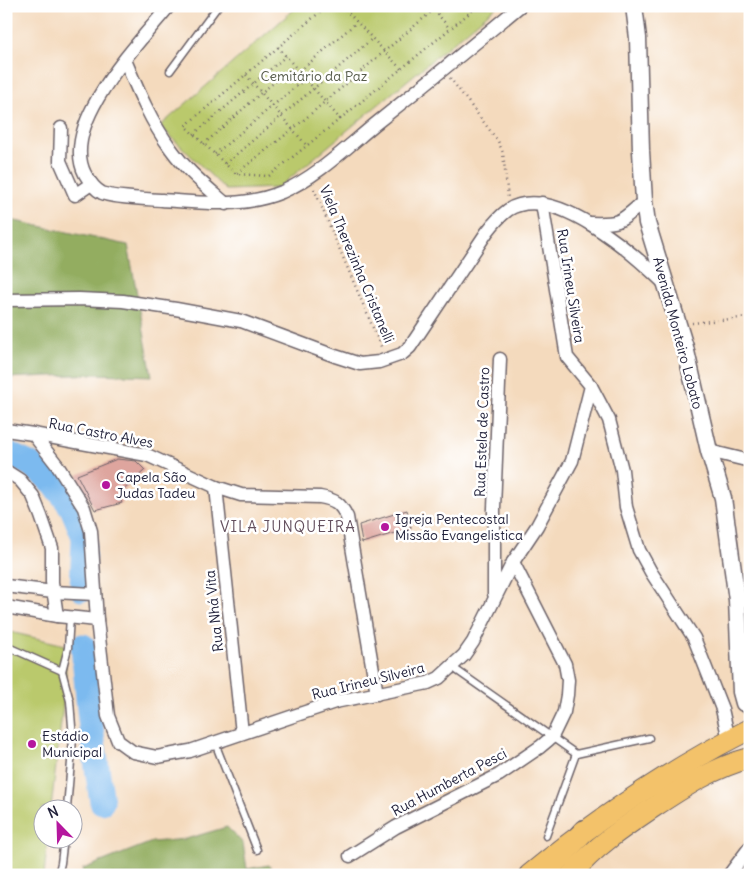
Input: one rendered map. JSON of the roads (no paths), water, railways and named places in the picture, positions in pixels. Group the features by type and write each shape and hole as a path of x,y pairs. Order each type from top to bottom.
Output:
{"highway":[{"path":"544,875 584,831"}],"main road":[{"path":"529,875 584,831 623,804 750,729"},
{"path":"571,875 585,858 619,830 683,788 719,769 750,758"}],"street":[{"path":"169,6 105,84 81,135 79,152 82,168 91,184 103,194 131,198 226,204 256,200 282,192 309,177 520,6"},
{"name":"Avenida Monteiro Lobato","path":"634,6 638,38 644,202 647,223 685,347 709,451 723,498 737,600 741,692 744,703 750,706"},
{"path":"125,60 148,115 172,151 197,178 226,204"},
{"path":"61,128 60,161 75,195 91,184"},
{"path":"590,223 612,224 618,222 644,202"},
{"path":"6,300 79,299 123,301 241,321 335,356 360,364 370,364 402,354 410,347 497,220 509,209 542,203 590,223 642,262 666,286"},
{"name":"Rua Irineu Silveira","path":"33,434 58,465 84,508 91,531 97,620 108,716 118,741 133,752 157,757 190,751 335,702 377,694 439,678 464,655 473,642 494,596 513,562 537,526 572,461 591,386 567,357 542,203"},
{"name":"Rua Estela de Castro","path":"494,596 494,508 500,359"},
{"path":"591,386 609,420 622,470 626,507 639,550 694,638 722,709 729,740"},
{"name":"Rua Castro Alves","path":"6,430 147,455 216,487 241,495 320,497 341,504 347,517 377,694"},
{"path":"709,451 750,461"},
{"path":"6,471 20,480 33,496 41,516 52,548 53,592 57,616"},
{"name":"Rua Nhá Vita","path":"216,487 242,733"},
{"name":"Rua Humberta Pesci","path":"350,856 396,827 499,775 552,737 564,712 568,680 565,664 513,562"},
{"path":"6,586 53,592 95,594"},
{"path":"6,607 57,616 97,620"},
{"path":"739,657 750,672"},
{"path":"729,875 750,847"}],"lane":[{"path":"170,71 218,6"},
{"path":"68,798 73,739 70,701 62,672 68,648 70,617"},
{"path":"6,646 62,672"},
{"path":"452,667 576,754 649,738"},
{"path":"215,744 257,850"},
{"path":"546,836 576,754"},
{"path":"58,875 63,848"}],"waterway":[{"path":"6,453 30,464 54,483 72,508 84,537 82,589"},
{"path":"83,646 90,720 102,802"}],"place":[{"name":"Capela São Judas Tadeu","path":"106,485"},
{"name":"Igreja Pentecostal Missão Evangelistica","path":"385,527"},
{"name":"Estádio Municipal","path":"32,744"}],"district":[{"name":"VILA JUNQUEIRA","path":"288,526"}],"park label":[{"name":"Cemitário da Paz","path":"314,76"}]}
